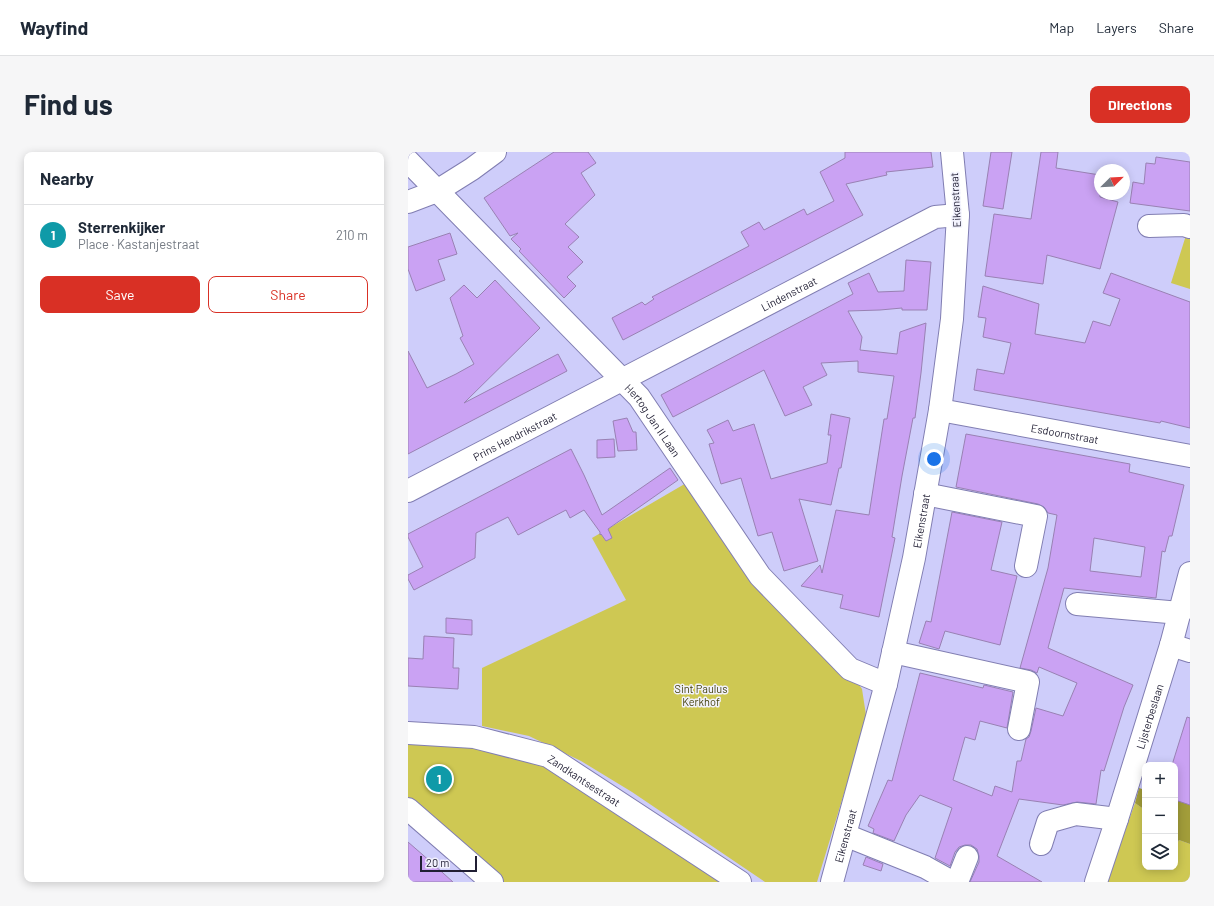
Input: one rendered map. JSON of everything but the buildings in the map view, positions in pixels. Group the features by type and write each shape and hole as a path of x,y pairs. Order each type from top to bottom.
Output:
{"street":[{"path":"408,202 437,191 472,169 495,152"},
{"name":"Eikenstraat","path":"832,882 886,684 914,558 940,410 952,319 958,215 952,152"},
{"name":"Hertog Jan II Laan","path":"408,161 639,398 760,576 850,669 886,684"},
{"name":"Lindenstraat","path":"621,380 935,217 958,215"},
{"path":"1149,226 1184,225 1190,227"},
{"name":"Prins Hendrikstraat","path":"408,491 621,380"},
{"name":"Esdoornstraat","path":"940,410 1190,456"},
{"path":"925,494 1036,516 1026,566"},
{"name":"Lijsterbeslaan","path":"1096,882 1117,819 1180,648 1180,613 1190,573"},
{"path":"1077,604 1180,613"},
{"path":"893,652 1028,682 1019,729"},
{"name":"Zandkantsestraat","path":"408,733 474,737 548,756 740,882"},
{"path":"408,809 492,882"},
{"path":"1041,844 1048,822 1076,814 1117,819"},
{"path":"845,834 925,867 952,882"},
{"path":"957,882 967,857"}],"green space":[{"path":"1187,232 1190,233 1190,289 1171,283"},
{"name":"Sint Paulus Kerkhof","path":"688,482 847,668 862,689 866,715 853,764 817,882 765,882 632,792 581,761 529,736 482,726 482,668 626,600 592,538"},
{"path":"408,743 464,746 541,764 724,882 504,882 408,798"},
{"path":"1135,803 1142,808 1142,870 1178,870 1178,842 1179,840 1190,844 1190,882 1107,882"}],"shaded area":[{"path":"1139,788 1142,789 1142,808 1135,803"},
{"path":"1178,799 1190,803 1190,844 1179,840 1178,842"}],"place":[{"name":"Sterrenkijker","path":"439,779"}]}
